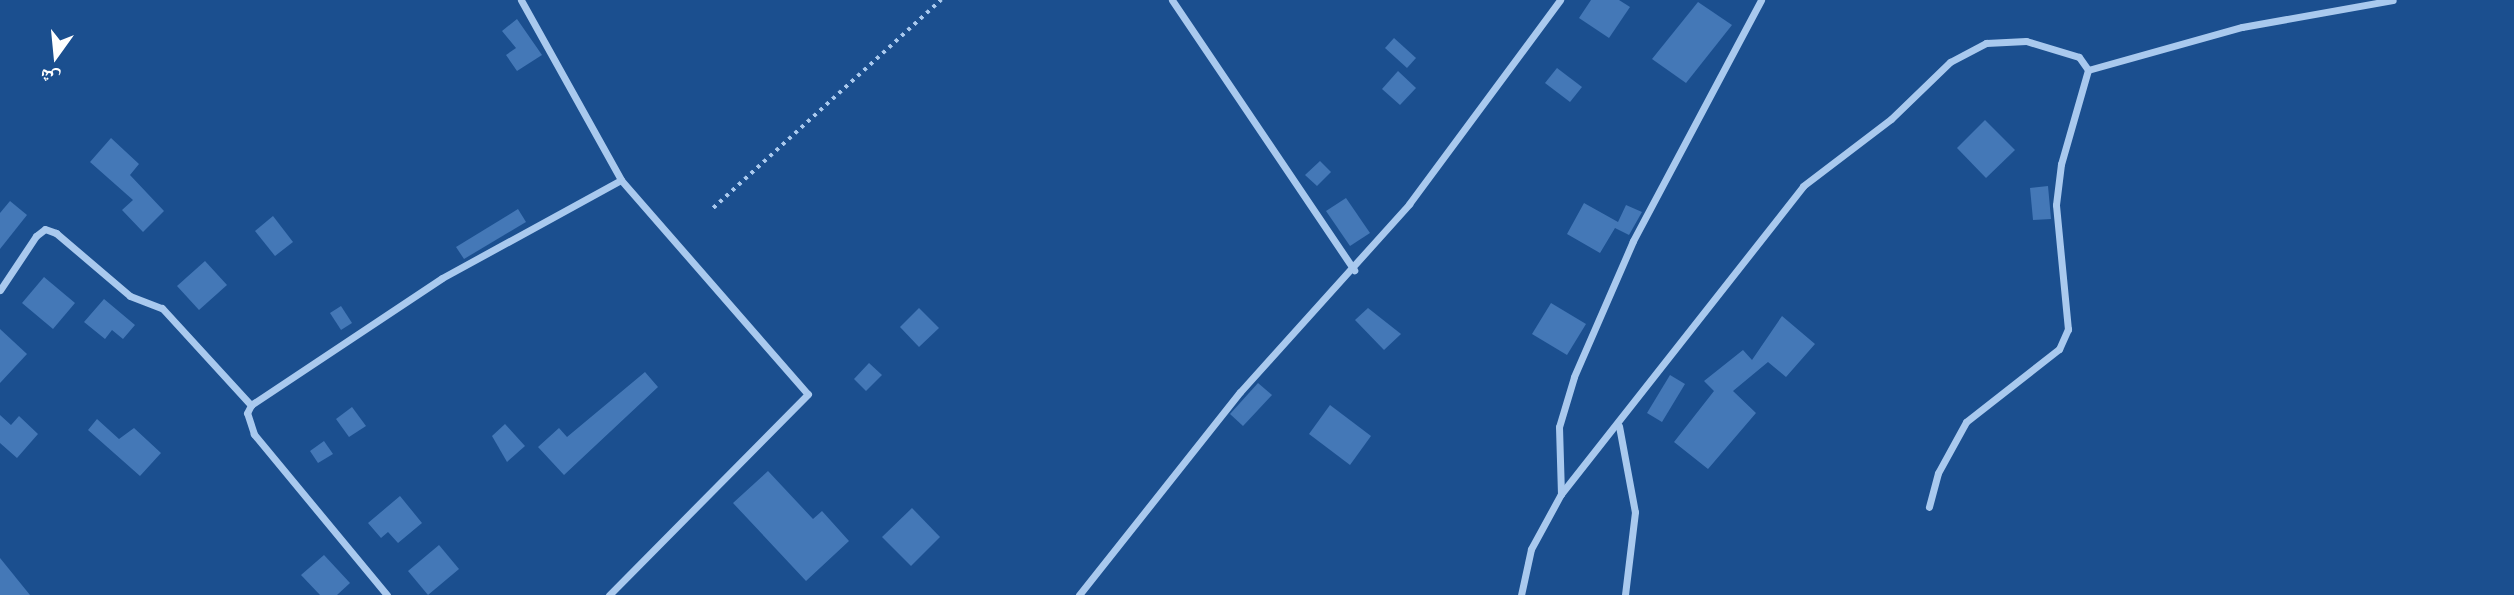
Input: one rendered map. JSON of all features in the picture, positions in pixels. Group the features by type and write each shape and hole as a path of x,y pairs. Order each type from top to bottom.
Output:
{"street":[{"path":"521,0 621,180 808,394 609,595"},
{"path":"1172,0 1354,270"},
{"path":"1079,595 1240,392 1354,270 1560,0"},
{"path":"1562,494 1559,427 1574,377 1633,241 1761,0"},
{"path":"2088,70 2242,27 2393,0"},
{"path":"1521,595 1531,549 1562,494 1619,426 1670,348 1803,186 1891,119 1950,62 2006,40 2079,57 2088,70"},
{"path":"1929,507 1938,473 1966,422 2065,340 2069,314 2056,205 2061,164 2088,70"},
{"path":"387,595 254,434 247,413 251,405 442,278 621,180"},
{"path":"0,290 36,236 45,229 57,233 130,296 162,308 251,405"},
{"path":"1619,426 1635,512 1625,595"}],"path":[{"path":"713,208 941,0"}],"building":[{"path":"1591,0 1619,0 1630,7 1609,38 1579,18"},
{"path":"1698,2 1732,25 1686,83 1652,59"},
{"path":"517,19 542,55 517,71 506,55 516,48 502,31"},
{"path":"1394,38 1416,58 1407,68 1385,48"},
{"path":"1557,68 1582,87 1570,102 1545,83"},
{"path":"1398,71 1416,88 1400,105 1382,89"},
{"path":"1985,120 2015,150 1986,178 1957,148"},
{"path":"111,138 139,164 130,175 164,211 143,232 122,210 133,200 90,162"},
{"path":"1320,161 1331,172 1317,186 1305,175"},
{"path":"2048,186 2051,219 2033,220 2030,188"},
{"path":"1346,198 1370,233 1350,246 1326,211"},
{"path":"10,201 27,215 0,249 0,213"},
{"path":"1584,203 1618,222 1626,205 1642,212 1629,235 1615,228 1600,253 1567,234"},
{"path":"518,209 526,222 464,259 456,247"},
{"path":"273,216 293,242 275,256 255,231"},
{"path":"205,261 227,285 199,310 177,286"},
{"path":"44,277 75,303 53,329 22,303"},
{"path":"104,299 135,325 123,339 112,330 105,339 84,322"},
{"path":"1551,303 1586,324 1567,355 1532,334"},
{"path":"341,306 352,323 341,330 330,313"},
{"path":"919,308 939,328 919,347 900,327"},
{"path":"1368,308 1401,334 1384,350 1355,320"},
{"path":"1782,316 1815,344 1786,377 1768,362 1733,391 1756,413 1708,469 1674,442 1714,391 1704,381 1743,350 1752,360"},
{"path":"0,329 27,354 0,383"},
{"path":"869,363 882,375 866,391 854,379"},
{"path":"645,372 658,387 564,475 538,447 559,428 567,437"},
{"path":"1670,375 1685,384 1662,422 1647,413"},
{"path":"1258,383 1272,395 1243,426 1230,414"},
{"path":"1330,405 1371,436 1350,465 1309,434"},
{"path":"352,407 366,426 349,437 336,419"},
{"path":"0,415 11,425 19,416 38,434 17,458 0,443"},
{"path":"97,419 119,439 134,428 161,453 140,476 88,430"},
{"path":"505,424 525,446 507,462 492,436"},
{"path":"324,441 333,454 318,463 310,451"},
{"path":"768,471 813,519 822,511 849,541 806,581 733,503"},
{"path":"400,496 422,523 398,543 388,532 381,538 368,523"},
{"path":"912,508 940,537 911,566 882,537"},
{"path":"439,545 459,569 428,595 408,571"},
{"path":"324,555 350,583 337,595 320,595 301,575"},
{"path":"0,558 30,595 0,595"}]}
